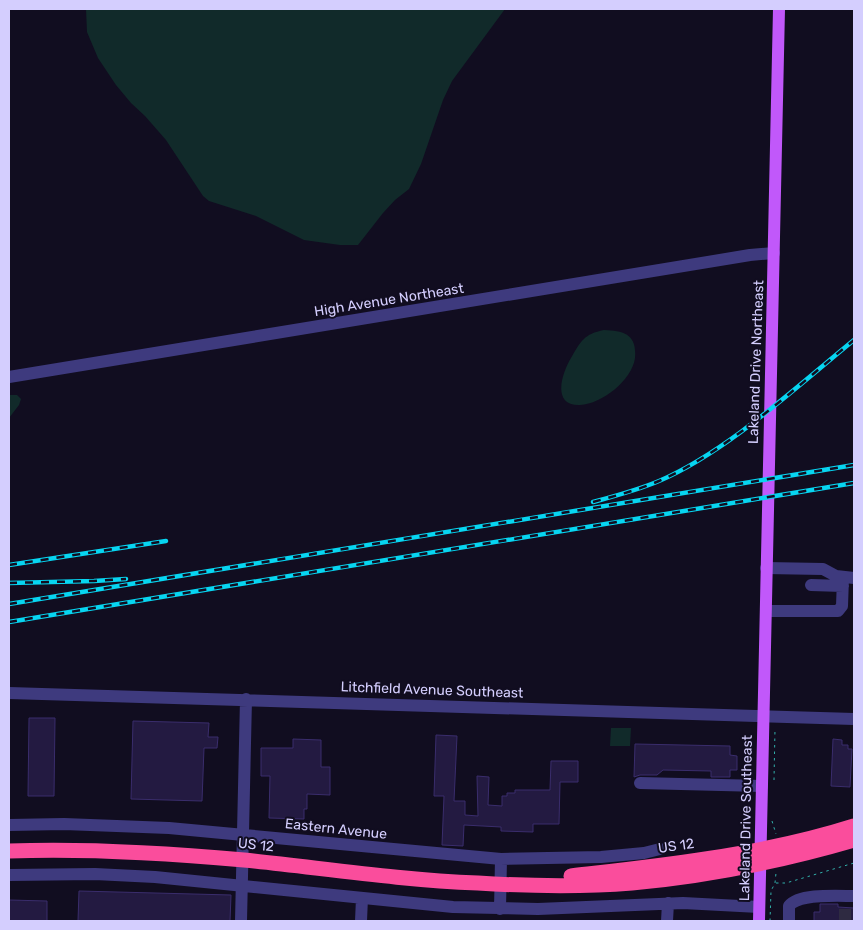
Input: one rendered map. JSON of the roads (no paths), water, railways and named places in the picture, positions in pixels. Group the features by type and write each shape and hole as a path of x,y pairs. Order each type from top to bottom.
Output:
{"highway":[{"name":"US 12","path":"9,850 124,851 243,860 443,881 500,884 599,884 631,883 687,876 760,857 796,843 854,826"},
{"name":"US 12","path":"760,857 811,852 854,840"}],"main road":[{"name":"Lakeland Drive Northeast","path":"768,716 766,568 779,9"},
{"name":"Lakeland Drive Southeast","path":"759,921 760,857 768,785 768,716"}],"street":[{"name":"High Avenue Northeast","path":"9,377 750,255 774,253"},
{"path":"766,568 823,569 847,581"},
{"path":"811,585 847,581"},
{"path":"766,611 838,611 842,606 847,581"},
{"name":"Litchfield Avenue Southeast","path":"9,693 854,718"},
{"path":"241,921 246,700"},
{"path":"640,783 768,785"},
{"name":"Eastern Avenue","path":"9,825 131,825 243,834 500,860 601,857 644,853 660,849"},
{"path":"500,860 500,909"},
{"path":"9,875 121,875 242,885 454,907 500,909 538,910 668,903 759,907"},
{"path":"789,921 789,906 791,903 813,897 848,900"},
{"path":"361,921 362,898"},
{"path":"667,921 668,903"}],"tunnel":[{"path":"845,907 845,921"}],"railway":[{"path":"593,502 659,481 710,453 785,398 854,340"},
{"path":"9,604 854,465"},
{"path":"9,622 854,483"},
{"path":"9,565 166,541"},
{"path":"9,583 126,579"}]}
